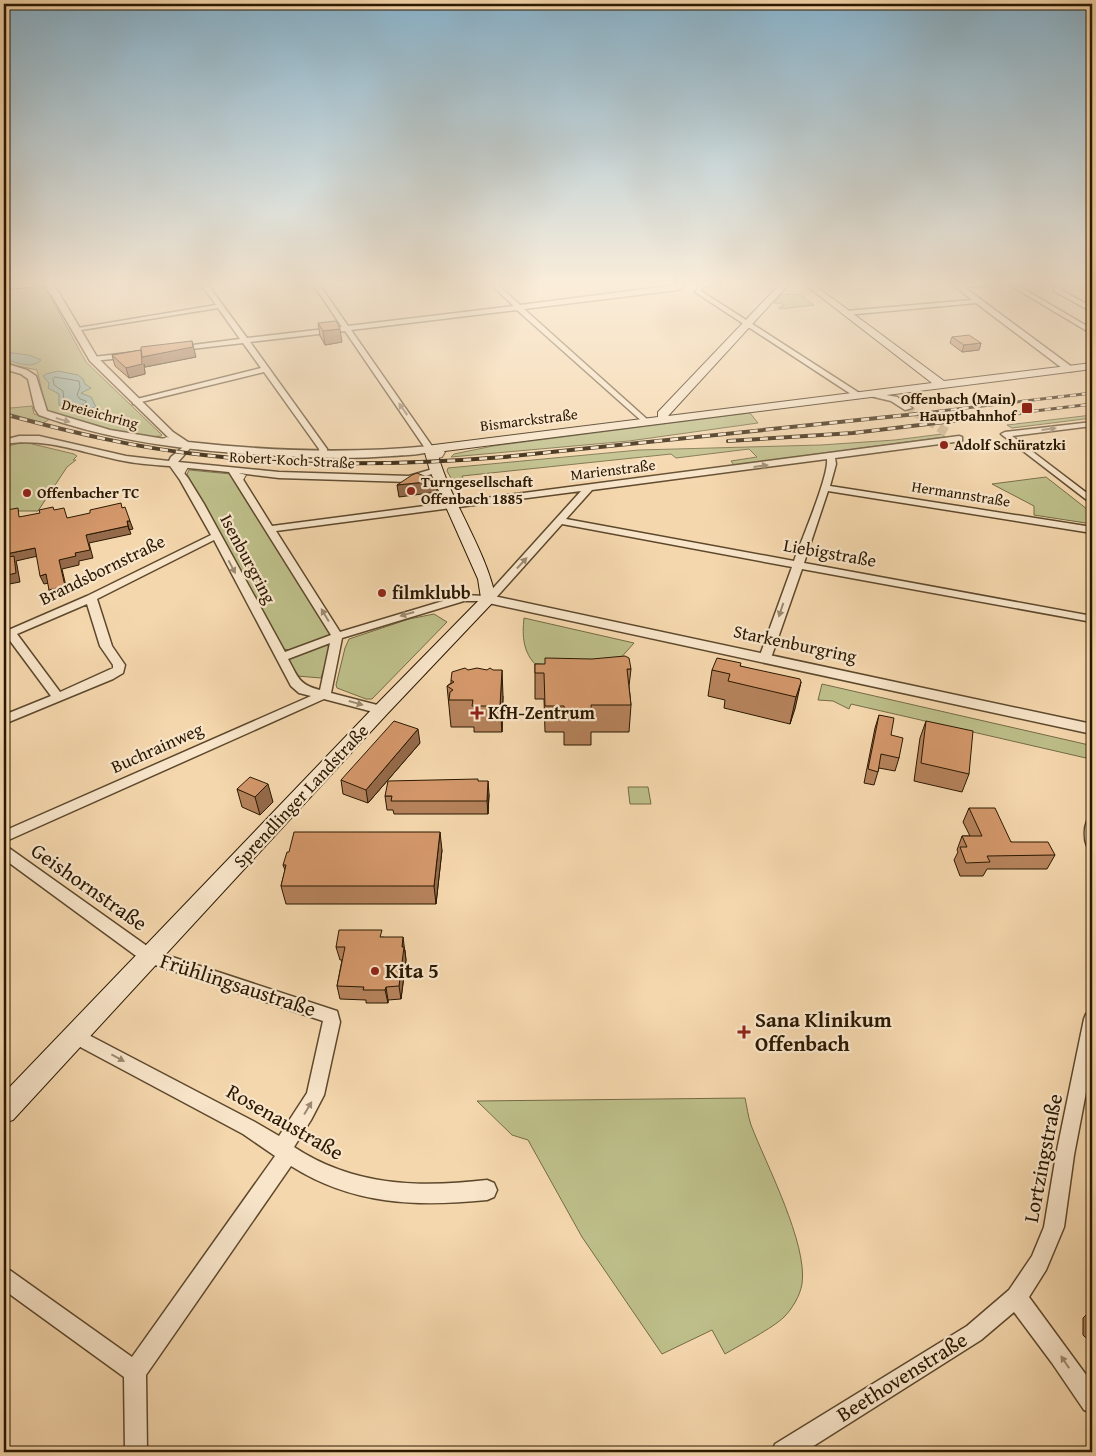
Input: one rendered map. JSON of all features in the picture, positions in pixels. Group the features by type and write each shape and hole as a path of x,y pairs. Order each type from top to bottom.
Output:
{"main road":[{"path":"664,420 662,414 720,352"},
{"path":"898,352 942,385"},
{"name":"Bismarckstraße","path":"435,461 458,445 873,394 896,395 942,385 1092,366"},
{"path":"458,445 435,461 487,584 489,598"},
{"name":"Sprendlinger Landstraße","path":"4,1111 278,822 381,710 489,598"}],"street":[{"path":"89,352 93,359 168,436 188,446 175,458 178,470 185,471 194,467"},
{"path":"253,352 323,449 323,455"},
{"path":"363,352 435,461"},
{"path":"568,352 645,422"},
{"path":"792,352 860,396"},
{"path":"1046,352 1069,369"},
{"path":"93,359 141,354"},
{"name":"Dreieichring","path":"4,366 24,372 33,378 40,410 44,413 106,432 149,442 188,446"},
{"path":"136,402 266,369"},
{"path":"896,395 908,408"},
{"path":"1092,424 1005,434 1092,501"},
{"name":"Marienstraße","path":"271,529 959,439 948,433"},
{"path":"149,442 168,436"},
{"name":"Robert-Koch-Straße","path":"4,442 19,439 39,439 108,456 178,470 194,467 238,476 250,473 314,477 409,478 445,488"},
{"name":"Bismarckstraße","path":"188,446 323,455 369,455 435,461"},
{"path":"766,658 797,564 825,488 832,464 831,457"},
{"name":"Robert-Koch-Straße","path":"409,478 435,461"},
{"name":"Isenburgring","path":"178,470 297,686 303,690 325,694 381,710"},
{"name":"Isenburgring","path":"238,476 338,636"},
{"path":"281,658 338,636 463,598 489,598 589,488"},
{"name":"Hermannstraße","path":"825,488 1092,530"},
{"name":"Liebigstraße","path":"560,521 1092,619"},
{"name":"Brandsbornstraße","path":"7,635 91,598 216,536"},
{"path":"4,720 109,676 120,668 106,646 91,598"},
{"name":"Starkenburgring","path":"489,598 1092,729"},
{"path":"7,635 58,697"},
{"path":"325,694 338,636"},
{"name":"Buchrainweg","path":"4,837 325,694"},
{"path":"1092,825 1092,842"},
{"name":"Geishornstraße","path":"4,852 150,956"},
{"name":"Frühlingsaustraße","path":"135,1372 285,1152 315,1095 332,1022 331,1016 150,956"},
{"name":"Lortzingstraße","path":"1016,1297 1039,1263 1054,1227 1065,1156 1092,1019"},
{"name":"Rosenaustraße","path":"75,1036 260,1133 285,1152 335,1179 383,1192 426,1196 487,1190"},
{"path":"4,1278 135,1372 136,1452"},
{"path":"1016,1297 1060,1355 1092,1402"},
{"name":"Beethovenstraße","path":"784,1452 974,1332 996,1316 1016,1297"}],"green space":[{"path":"4,352 80,352 86,362 162,435 138,438 47,412 37,370 4,363"},
{"path":"4,406 11,408 32,406 34,414 50,419 43,423 4,412"},
{"path":"750,413 758,423 629,441 451,457 454,454 493,446"},
{"path":"1092,415 1092,418 1012,428 1007,425"},
{"path":"942,434 945,437 734,465 731,461 757,457 749,449 676,458 671,454 462,476 466,486 456,487 447,471 448,468 639,450 821,445 895,440"},
{"name":"Offenbacher TC","path":"24,442 74,454 77,456 73,460 76,460 67,467 38,511 4,511 4,447"},
{"path":"189,470 231,474 331,633 329,635 291,650 282,649 187,474"},
{"path":"1046,477 1092,513 1092,524 1034,515 1034,506 992,484"},
{"path":"434,614 447,622 372,699 366,699 337,688 336,685 345,648 349,639 409,619"},
{"path":"524,618 634,643 617,662 537,666 529,656 524,644"},
{"path":"326,644 331,646 321,678 297,676 289,661 290,658"},
{"path":"822,684 1089,745 1086,758 851,704 849,709 833,701 818,700"},
{"path":"628,787 648,787 651,804 630,804"},
{"path":"745,1098 751,1125 784,1204 799,1248 802,1267 801,1289 793,1306 779,1321 725,1354 712,1330 662,1354 582,1237 528,1140 512,1135 477,1101"}],"water":[{"path":"4,352 29,355 41,360 33,364 23,364 4,359"},
{"path":"58,371 78,375 83,379 85,384 91,388 81,393 91,397 96,407 73,411 59,405 59,394 48,388 49,383 43,376"}],"building":[{"path":"141,352 168,352 142,357"},
{"path":"141,352 142,364 126,368 112,355"},
{"path":"417,473 436,481 397,485 412,475"},
{"path":"121,503 122,508 125,507 130,521 127,521 128,526 86,535 90,550 75,553 76,556 59,560 65,586 49,590 46,574 40,576 35,548 6,554 4,508 7,507 7,510 18,508 19,517 40,513 39,510 53,507 54,510 64,508 67,518 90,513 90,510"},
{"path":"14,556 16,573 4,576 4,558"},
{"path":"625,656 629,658 631,669 627,669 631,705 591,705 592,718 565,719 564,706 545,706 544,673 535,673 535,664 545,664 545,658 592,659"},
{"path":"717,658 741,663 740,666 800,679 801,682 796,697 728,681 730,674 712,670"},
{"path":"465,668 468,670 477,668 487,670 490,668 502,670 500,706 472,706 473,700 449,700 450,692 453,690 447,686 454,682 451,680 452,672"},
{"path":"879,715 894,718 891,735 903,738 899,758 881,754 878,772 868,769"},
{"path":"394,721 418,729 366,790 341,780"},
{"path":"926,721 973,731 969,774 921,763"},
{"path":"250,777 268,784 255,797 237,789"},
{"path":"478,779 478,781 488,781 487,801 391,801 392,796 385,796 388,781"},
{"path":"969,808 995,808 1011,842 1048,842 1055,855 987,856 990,862 966,863 960,847 967,847 962,836 982,836"},
{"path":"294,832 440,832 434,886 281,886 286,865 283,865 287,852 289,852"},
{"name":"Kita 5","path":"339,930 382,930 380,937 403,937 402,947 404,947 399,986 386,987 385,990 363,990 364,987 337,986 345,947 336,947"}],"tunnel":[{"path":"908,408 918,414"},
{"path":"916,413 948,433"}],"railway":[{"path":"915,414 1092,393"},
{"path":"1009,414 1092,404"},
{"path":"4,414 103,439 179,452 279,462 354,464 504,457 926,413"},
{"path":"728,441 853,433 1020,413"}],"place":[{"name":"Offenbach (Main) Hauptbahnhof","path":"1027,408"},
{"name":"Adolf Schüratzki","path":"944,445"},
{"name":"Turngesellschaft Offenbach 1885","path":"411,491"},
{"name":"Offenbacher TC","path":"27,493"},
{"name":"filmklubb","path":"382,593"},
{"name":"KfH-Zentrum","path":"477,713"},
{"name":"Kita 5","path":"375,971"},
{"name":"Sana Klinikum Offenbach","path":"744,1032"}]}
